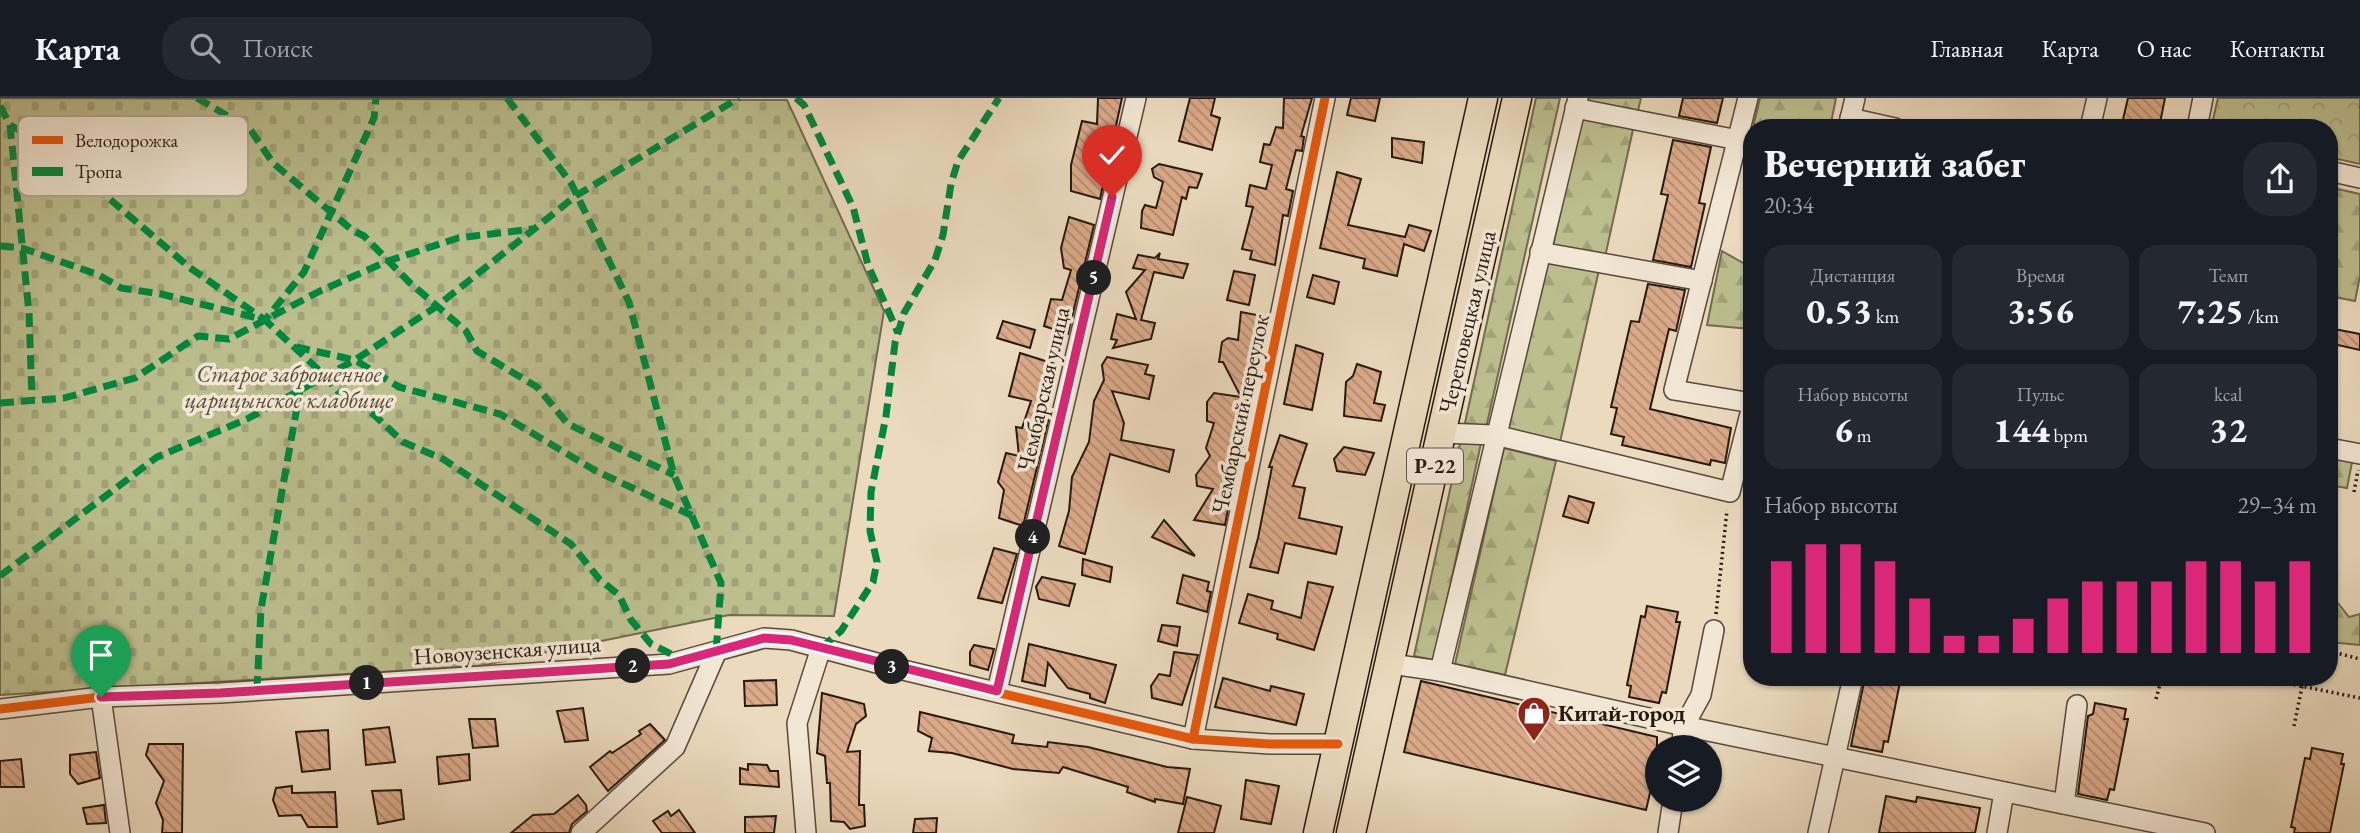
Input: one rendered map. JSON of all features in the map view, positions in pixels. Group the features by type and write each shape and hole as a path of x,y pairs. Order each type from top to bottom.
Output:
{"highway":[{"name":"Череповецкая улица","path":"1318,833 1483,98"},
{"name":"Череповецкая улица","path":"1351,833 1517,98"}],"street":[{"name":"Чембарская улица","path":"997,691 1136,98"},
{"name":"Чембарский переулок","path":"1193,738 1325,98"},
{"path":"1743,408 1674,390 1748,98"},
{"path":"1850,119 1855,98"},
{"path":"2092,119 2097,98"},
{"path":"2199,119 2203,98"},
{"path":"1440,671 1494,435 1577,103 1738,140"},
{"path":"2338,173 2360,178"},
{"path":"1540,252 1702,281"},
{"path":"1442,433 1494,435 1730,492 1743,441"},
{"path":"2338,450 2360,454"},
{"path":"1683,735 1684,726 1701,695 1714,630"},
{"name":"Новоузенская улица","path":"0,709 101,697 220,693 669,664 764,638 791,640 1193,738 1270,744 1338,744"},
{"path":"806,833 797,723 821,648"},
{"path":"581,833 675,747 716,653"},
{"path":"1391,664 1440,671 1684,726 2064,804 2119,824 2205,833"},
{"path":"1818,833 1851,686"},
{"path":"101,697 120,833"},
{"path":"2064,804 2077,705"},
{"path":"1997,833 2004,792"},
{"path":"1668,833 1671,812"}],"path":[{"path":"2354,492 2359,462"},
{"path":"1714,630 1730,492"},
{"path":"2338,653 2360,659"},
{"path":"2156,699 2160,686"},
{"path":"2297,686 2360,698"},
{"path":"2294,726 2302,687"}],"green space":[{"name":"Старое заброшенное царицынское кладбище","path":"0,98 787,100 884,311 834,616 729,615 479,666 0,695"},
{"path":"1536,98 1560,98 1486,428 1465,423"},
{"path":"1586,98 1641,98 1637,115 1584,104"},
{"path":"1760,98 1836,98 1832,119 1755,119"},
{"path":"2218,98 2360,98 2360,164 2338,159 2338,119 2213,119"},
{"path":"1582,114 1634,125 1605,257 1553,246"},
{"path":"2338,189 2360,194 2360,276 2355,301 2338,298"},
{"path":"1722,251 1743,263 1743,328 1707,325"},
{"path":"1547,259 1599,270 1560,442 1508,431"},
{"path":"1461,439 1481,443 1434,660 1414,656"},
{"path":"1504,448 1556,461 1505,675 1455,664"},
{"path":"2338,454 2353,457 2347,488 2338,486"},
{"path":"2338,603 2349,617 2360,614 2360,645 2338,643"}],"building":[{"path":"1098,98 1122,98 1100,199 1071,191 1071,165 1082,121 1097,124"},
{"path":"1190,98 1215,98 1211,115 1220,118 1212,150 1179,141"},
{"path":"1284,98 1312,98 1301,136 1304,137 1302,151 1296,150 1286,189 1293,191 1288,216 1283,215 1275,265 1250,259 1252,251 1242,249 1253,207 1246,206 1250,185 1266,189 1272,165 1260,162 1264,144 1270,145 1276,127 1283,128"},
{"path":"1351,98 1380,98 1375,121 1347,115"},
{"path":"1683,98 1723,98 1717,123 1679,116"},
{"path":"2128,98 2165,98 2161,119 2123,119"},
{"path":"1392,138 1424,142 1422,163 1392,157"},
{"path":"1673,140 1711,147 1699,203 1705,204 1691,267 1653,260 1668,195 1661,194"},
{"path":"1159,164 1202,174 1197,188 1189,187 1186,199 1182,197 1173,235 1141,228 1145,205 1156,208 1163,182 1154,177 1152,169"},
{"path":"1337,172 1361,179 1348,225 1405,237 1409,225 1431,231 1424,251 1404,244 1397,276 1363,268 1365,259 1320,248"},
{"path":"1069,217 1094,225 1068,334 1044,326 1051,299 1062,300 1071,270 1064,268 1061,248"},
{"path":"1160,253 1158,259 1188,264 1183,278 1154,272 1141,320 1155,323 1151,339 1113,348 1117,340 1111,339 1117,314 1136,319 1126,292 1145,270 1133,268 1138,255 1155,258"},
{"path":"1234,271 1255,275 1249,305 1227,300"},
{"path":"1313,275 1339,282 1334,304 1307,297"},
{"path":"1648,284 1685,290 1676,331 1669,329 1650,409 1731,428 1725,463 1711,460 1710,465 1622,445 1624,437 1611,434 1617,408 1611,407 1631,321 1639,322"},
{"path":"1241,312 1267,317 1257,368 1254,368 1225,525 1194,520 1213,489 1197,486 1196,475 1210,456 1206,448 1214,423 1207,421 1207,402 1214,393 1241,397 1223,362 1219,362 1222,342 1228,338 1238,340"},
{"path":"1003,321 1035,330 1030,348 997,338"},
{"path":"2338,330 2360,334 2360,350 2338,345"},
{"path":"1296,345 1323,354 1312,410 1284,404"},
{"path":"1020,353 1058,365 1042,416 1049,417 1023,526 999,518 1004,490 998,482 1006,453 1019,456 1016,427 1022,428 1031,401 1009,396"},
{"path":"1107,357 1148,365 1145,374 1154,376 1149,399 1112,391 1124,423 1121,440 1174,450 1169,472 1110,454 1085,554 1059,546 1069,511 1072,477 1089,442 1094,401 1104,380 1102,365"},
{"path":"1357,364 1381,372 1374,403 1385,405 1381,421 1344,416 1346,382 1353,376"},
{"path":"1280,435 1307,444 1293,486 1305,488 1299,518 1342,527 1336,554 1285,543 1278,573 1250,567 1272,467 1269,467"},
{"path":"1344,447 1374,453 1365,475 1337,471 1334,459"},
{"path":"1569,496 1594,503 1588,523 1563,516"},
{"path":"1164,520 1195,556 1152,537"},
{"path":"994,548 1017,554 1002,603 978,598"},
{"path":"1083,559 1112,567 1110,582 1082,575"},
{"path":"1183,575 1209,582 1207,591 1211,592 1207,612 1177,603"},
{"path":"1042,577 1075,584 1069,606 1039,599 1036,587"},
{"path":"1308,582 1333,587 1314,650 1277,639 1278,634 1239,623 1248,594 1273,601 1271,609 1301,618"},
{"path":"1647,606 1678,612 1676,622 1680,622 1666,693 1662,692 1659,703 1629,697 1631,686 1627,685 1641,616 1645,617"},
{"path":"1162,625 1180,627 1177,646 1158,641"},
{"path":"1029,644 1116,665 1105,703 1090,698 1090,694 1068,688 1048,663 1045,686 1022,681"},
{"path":"974,645 994,649 988,670 970,665 970,652"},
{"path":"1174,652 1198,655 1182,705 1152,698 1151,686 1159,674 1170,676"},
{"path":"1223,678 1270,691 1271,686 1304,694 1296,725 1215,707"},
{"path":"776,680 777,705 745,706 744,681"},
{"name":"Китай-город","path":"1421,681 1649,735 1645,735 1645,810 1404,752"},
{"path":"1863,686 1899,686 1888,742 1884,741 1882,752 1851,746"},
{"path":"822,693 864,704 866,716 856,724 847,752 860,751 859,805 864,805 865,826 850,829 844,822 831,821 830,783 827,783 825,756 817,753"},
{"path":"2095,703 2126,709 2124,719 2128,719 2114,790 2110,789 2107,800 2078,794 2088,716 2093,714"},
{"path":"583,708 588,740 565,742 557,711"},
{"path":"920,712 1014,735 1012,743 1047,747 1048,742 1088,747 1167,767 1190,769 1183,804 1155,799 1155,802 1127,792 1128,787 1063,767 1059,773 1013,769 952,753 929,751 932,738 918,731"},
{"path":"469,719 495,719 498,746 473,748"},
{"path":"650,724 665,740 608,791 590,767 610,751 612,753 641,734 639,731"},
{"path":"389,727 395,762 366,765 363,730"},
{"path":"328,730 330,769 302,772 296,732"},
{"path":"149,744 183,744 182,833 162,833 163,820 156,803 164,781 146,755"},
{"path":"2312,748 2343,754 2341,764 2344,764 2330,833 2294,833 2295,828 2291,827 2305,758 2310,759"},
{"path":"96,752 100,778 78,784 70,774 70,755"},
{"path":"469,754 470,780 439,784 437,757"},
{"path":"21,759 24,787 0,787 0,761"},
{"path":"748,764 767,765 770,771 778,771 779,787 740,784 740,768 748,770"},
{"path":"1246,780 1279,786 1271,824 1241,819"},
{"path":"292,786 292,793 335,792 337,827 308,827 301,815 279,816 273,800 276,788"},
{"path":"401,790 404,819 378,824 372,791"},
{"path":"578,795 587,811 572,824 569,833 511,833 533,815 554,814"},
{"path":"1886,796 1916,802 1917,797 1980,808 1975,833 1879,833"},
{"path":"1187,797 1221,806 1214,833 1178,833"},
{"path":"104,805 106,823 87,824 83,808"},
{"path":"679,810 695,833 662,833 653,821 668,811 671,816"},
{"path":"776,816 774,833 745,833 745,817"},
{"path":"937,818 936,833 913,833 915,819"}],"marked path":[{"path":"197,98 228,116"},
{"path":"106,196 189,267 265,320 304,272 374,118 376,98"},
{"path":"507,98 571,183 629,302 674,475 721,583 716,653"},
{"path":"0,576 157,457 247,419 355,360 437,306 577,195 739,98"},
{"path":"796,98 804,105 853,207 868,265 898,333"},
{"path":"821,648 841,631 873,582 877,562 870,531 871,492 886,416 895,343 904,313 935,260 943,235 951,184 958,161 999,98"},
{"path":"0,106 10,125 18,130"},
{"path":"10,125 29,313 32,399"},
{"path":"248,128 273,163 352,230 364,236 409,282 466,331 477,351 537,387 568,424 674,475"},
{"path":"0,403 64,398 135,378 198,336 229,339 320,291 388,261 458,238 533,229"},
{"path":"0,246 22,248 99,275 121,288 161,294 265,320 324,375 348,403 369,410 403,442 443,459 571,544 600,580 619,595 631,620 651,644 683,660"},
{"path":"296,347 355,360 399,387 500,414 596,471 693,516"},
{"path":"257,690 261,609 300,390"}],"cycle path":[{"path":"1193,739 1325,98"},
{"path":"0,709 101,697 220,693 669,664 764,638 791,640 903,670 1193,739 1270,744 1338,744"}],"place":[{"name":"Китай-город","path":"1534,743"}],"route":[{"path":"101,697 220,693 669,664 764,638 791,640 903,670 997,691 1112,197"}]}
